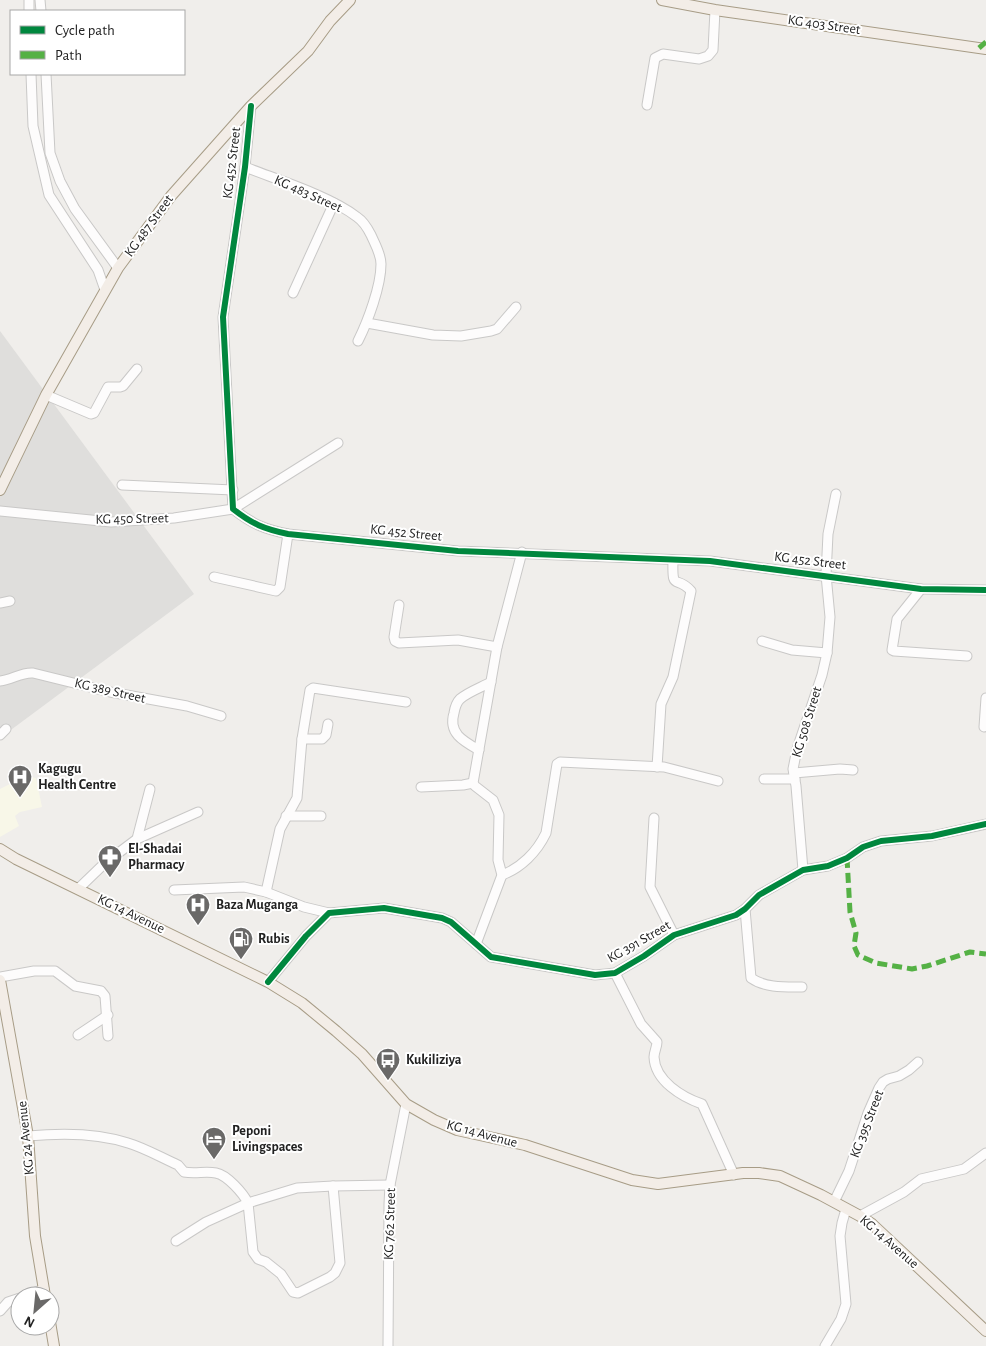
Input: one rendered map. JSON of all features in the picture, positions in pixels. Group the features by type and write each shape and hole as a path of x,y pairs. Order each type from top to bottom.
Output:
{"main road":[{"name":"KG 487 Street","path":"0,490 46,395 118,268 171,196 252,106 308,51 330,21 350,0"},
{"name":"KG 403 Street","path":"662,0 715,10 986,49"},
{"name":"KG 14 Avenue","path":"0,849 16,859 268,982 302,1003 367,1060 406,1104 434,1120 457,1130 525,1145 632,1180 658,1184 759,1173 780,1176 860,1216 986,1331"},
{"name":"KG 24 Avenue","path":"0,978 28,1136 35,1236 44,1286"}],"street":[{"path":"647,105 655,58 663,54 699,59 708,56 713,50 715,10"},
{"path":"31,75 33,126 49,195 98,270 105,290"},
{"path":"46,75 50,153 60,181 75,209 118,268"},
{"name":"KG 452 Street","path":"252,106 234,252 222,316 233,509 265,529 288,534 458,551 522,552 710,561 921,589 986,590"},
{"name":"KG 483 Street","path":"245,167 334,203 359,218 368,230 379,253 381,264 367,323 358,341"},
{"path":"293,293 334,203"},
{"path":"367,323 433,335 461,336 497,329 516,308"},
{"path":"46,395 91,414 94,413 108,387 123,386 137,369"},
{"path":"233,509 338,443"},
{"path":"122,485 232,490"},
{"name":"KG 508 Street","path":"803,870 794,776 797,749 822,675 827,653 830,617 826,575 828,534 836,494"},
{"name":"KG 450 Street","path":"0,511 111,522 174,518 233,509"},
{"path":"214,577 276,592 280,588 288,534"},
{"path":"473,783 497,647 522,552"},
{"path":"657,766 661,704 673,677 691,591 689,588 675,582 672,578 673,560"},
{"path":"921,589 897,619 892,650 894,652 967,656"},
{"path":"0,603 10,601"},
{"path":"398,604 394,636 399,643 458,640 497,647"},
{"path":"762,641 792,650 827,653"},
{"name":"KG 389 Street","path":"0,681 8,680 26,672 33,673 110,692 187,706 221,716"},
{"path":"479,750 464,741 453,728 451,722 456,705 461,698 491,682"},
{"path":"266,892 280,829 297,798 302,740 310,690 313,688 406,702"},
{"path":"984,727 986,698"},
{"path":"302,740 322,739 326,735 328,724"},
{"path":"502,875 520,866 542,843 546,834 558,763 657,766 718,781"},
{"path":"764,779 840,769 853,770"},
{"path":"421,787 473,783"},
{"path":"473,783 493,800 499,815 498,860 502,875 476,944"},
{"path":"137,840 150,789"},
{"path":"78,889 105,863 137,840 198,812"},
{"path":"286,816 321,816"},
{"path":"654,818 650,887 674,935"},
{"name":"KG 391 Street","path":"329,914 384,908 442,918 451,922 491,956 595,974 615,973 674,935 736,915 759,895 803,870 828,866 847,858 863,847 881,841 932,836 986,824"},
{"path":"174,890 244,887 266,892 304,907 329,914"},
{"path":"745,909 751,978 755,981 777,987 802,987"},
{"path":"268,982 306,936 329,914"},
{"path":"0,978 34,971 55,971 75,986 101,991 105,996 108,1015 108,1036"},
{"path":"615,973 641,1024 657,1042 654,1056 656,1071 666,1083 688,1098 702,1104 734,1175"},
{"path":"78,1035 108,1015"},
{"name":"KG 395 Street","path":"834,1202 849,1171 879,1088 888,1078 899,1076 910,1070 918,1062"},
{"name":"KG 762 Street","path":"388,1346 390,1186 406,1104"},
{"path":"28,1136 86,1135 125,1142 178,1165 184,1172 218,1173 236,1187 248,1203 253,1252 258,1259 266,1262 281,1274 293,1292 298,1293 335,1274 340,1263 333,1186"},
{"path":"860,1216 904,1192 921,1179 964,1169 986,1153"},
{"path":"176,1241 206,1222 248,1203 297,1188 390,1186"},
{"path":"825,1346 841,1319 846,1304 840,1236 846,1209"},
{"path":"0,1310 10,1301"}],"shaded area":[{"path":"0,331 194,594 0,738"},
{"name":"Kagugu Health Centre","path":"26,776 36,778 42,807 20,812 15,816 19,826 0,837 0,789"}],"marked path":[{"path":"979,48 986,42"},
{"path":"847,858 850,912 856,933 854,946 858,955 876,963 912,969 970,952 986,954"}],"cycle path":[{"path":"251,106 245,167 223,317 233,509 246,519 265,528 288,534 458,551 710,561 921,589 986,590"},
{"path":"268,982 306,936 329,913 384,908 442,918 451,922 491,957 595,975 615,973 674,935 736,915 759,895 803,870 828,866 847,858 863,847 881,841 932,836 986,824"}],"place":[{"name":"Kagugu Health Centre","path":"20,798"},
{"name":"El-Shadai Pharmacy","path":"110,878"},
{"name":"Baza Muganga","path":"198,926"},
{"name":"Rubis","path":"241,960"},
{"name":"Kukiliziya","path":"388,1081"},
{"name":"Peponi Livingspaces","path":"214,1160"}]}
